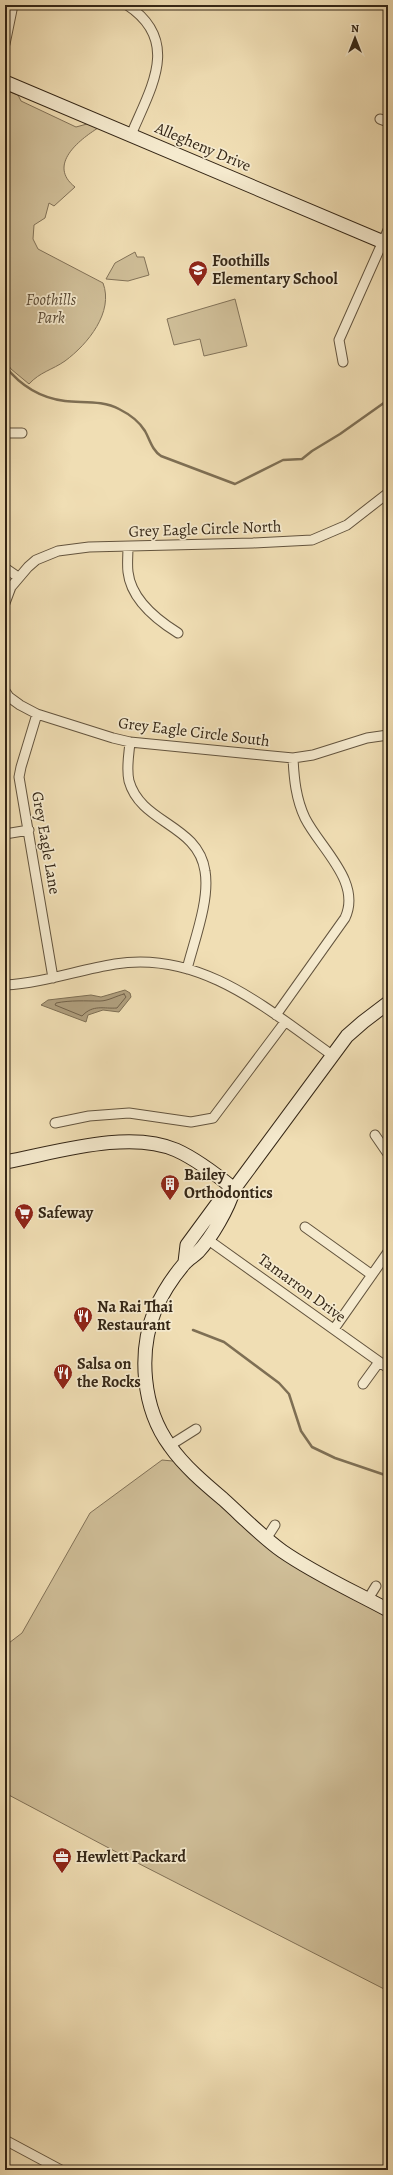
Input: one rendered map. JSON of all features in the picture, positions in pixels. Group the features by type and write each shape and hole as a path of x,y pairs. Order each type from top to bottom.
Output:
{"main road":[{"name":"Allegheny Drive","path":"5,82 385,243"},
{"path":"388,1003 363,1022 332,1055 234,1189 228,1205 198,1252 185,1262 162,1295 155,1310 146,1347 145,1369 149,1397 160,1429 169,1446 198,1477 266,1539 298,1562 388,1610"},
{"path":"5,1162 106,1143 144,1142 176,1150 234,1189"},
{"path":"185,1262 187,1245 223,1196 234,1189"}],"street":[{"path":"5,44 6,30 13,5"},
{"path":"127,5 140,14 150,26 158,50 158,64 155,79 131,135"},
{"path":"343,362 339,340 385,243 388,230"},
{"path":"5,433 22,433"},
{"name":"Grey Eagle Circle North","path":"18,577 36,560 68,548 312,540 347,525 388,493"},
{"path":"128,546 128,572 136,594 163,623 178,633"},
{"path":"5,568 18,577 11,587 5,603"},
{"name":"Grey Eagle Circle South","path":"5,691 20,706 37,714 130,742 293,758 313,755 367,738 388,735"},
{"name":"Grey Eagle Lane","path":"37,714 19,777 54,978"},
{"path":"130,742 127,769 134,793 141,803 155,816 186,836 201,857 205,870 205,897 187,969"},
{"path":"276,1016 342,922 349,908 350,898 342,875 306,819 296,792 293,758"},
{"path":"5,834 29,830"},
{"path":"5,985 54,978 129,962 162,964 187,969 215,977 247,995 332,1055"},
{"path":"55,1123 89,1116 129,1113 191,1122 213,1118 285,1022"},
{"path":"375,1135 388,1154"},
{"path":"305,1227 372,1275"},
{"name":"Tamarron Drive","path":"207,1239 388,1368"},
{"path":"334,1329 388,1252"},
{"path":"363,1384 379,1362"},
{"path":"169,1446 196,1429"},
{"path":"266,1539 275,1525"},
{"path":"368,1599 376,1586"},
{"path":"5,2140 61,2170"}],"green space":[{"name":"Foothills Park","path":"5,90 18,95 21,101 76,127 87,124 98,128 82,139 69,154 65,162 64,170 67,179 75,187 54,206 49,203 45,218 34,225 33,239 38,249 103,283 105,305 97,326 82,346 65,361 42,374 29,384 11,369 5,360"},
{"path":"135,252 137,257 144,257 149,275 128,281 106,279 115,263"},
{"path":"235,299 247,346 204,356 200,339 174,345 167,319"},
{"path":"162,1460 183,1462 282,1551 388,1609 388,1991 122,1855 5,1793 5,1646 22,1633 90,1513"}],"water":[{"path":"125,990 130,993 131,997 119,1012 103,1010 88,1015 86,1022 41,1005 48,1000 91,995 101,997"}],"waterway":[{"path":"5,366 24,385 39,394 65,401 106,404 119,409 140,424 153,448 161,456 235,484 283,460 302,459 388,400"},
{"path":"193,1330 224,1342 279,1383 289,1394 301,1431 312,1447 335,1458 388,1476"}],"place":[{"name":"Foothills Elementary School","path":"198,287"},
{"name":"Bailey Orthodontics","path":"170,1201"},
{"name":"Safeway","path":"24,1230"},
{"name":"Na Rai Thai Restaurant","path":"83,1333"},
{"name":"Salsa on the Rocks","path":"63,1390"},
{"name":"Hewlett Packard","path":"62,1874"}]}
